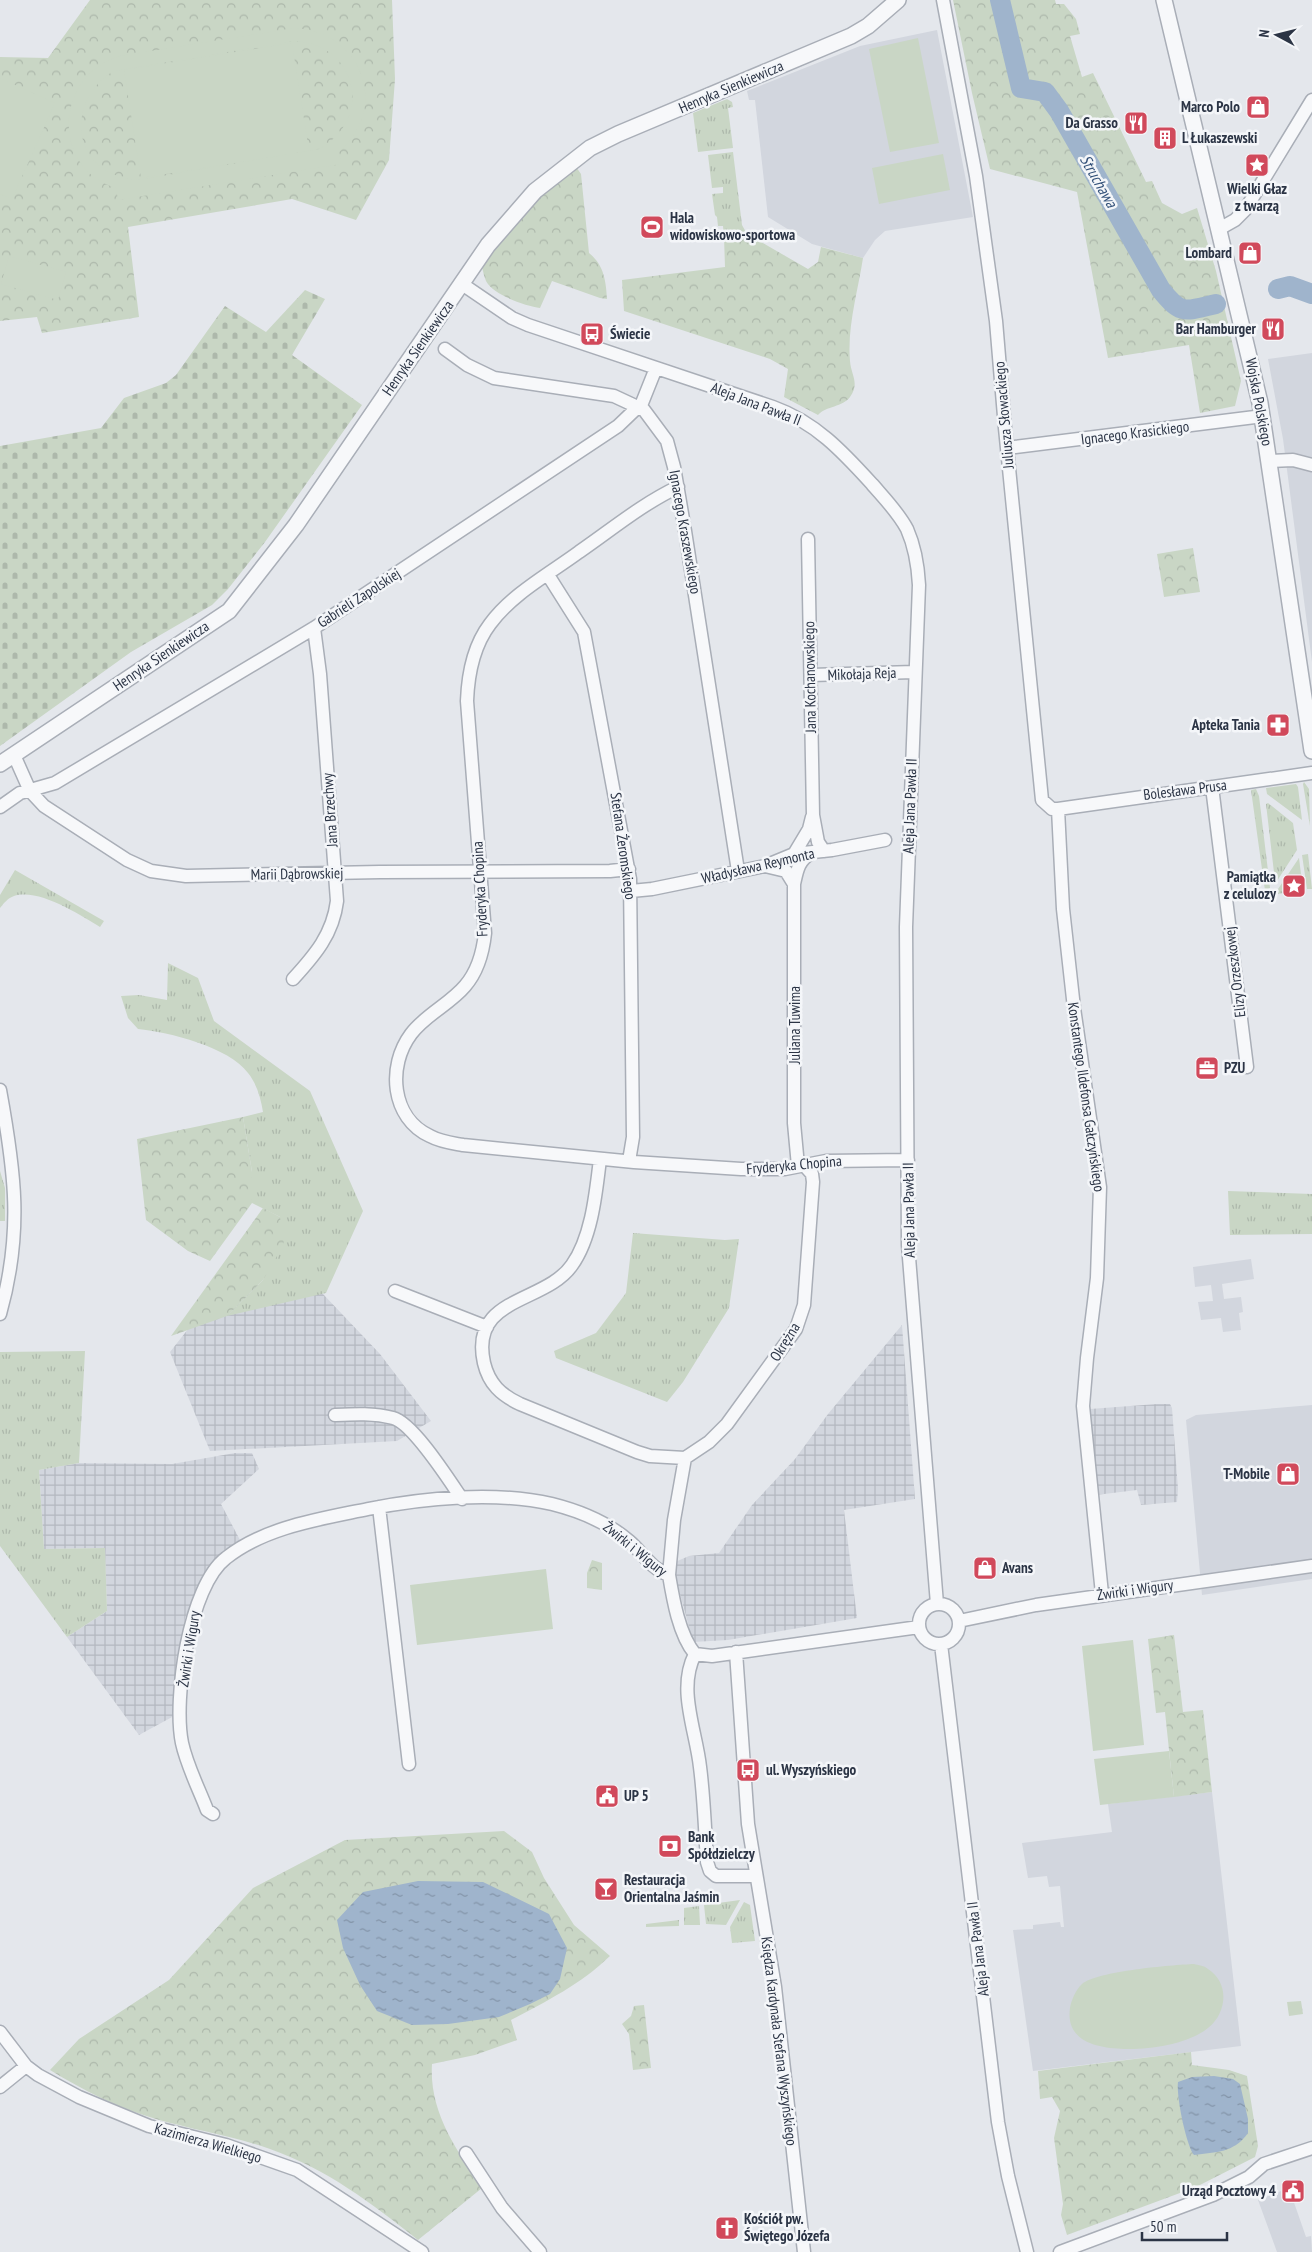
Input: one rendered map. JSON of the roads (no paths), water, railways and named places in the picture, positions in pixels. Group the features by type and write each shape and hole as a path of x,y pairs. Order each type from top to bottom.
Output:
{"street":[{"name":"Juliusza Słowackiego","path":"934,0 944,14"},
{"name":"Juliusza Słowackiego","path":"943,0 944,14 976,176 987,247 996,321 1041,794 1046,805 1058,809"},
{"name":"Wojska Polskiego","path":"1164,0 1263,416 1312,751"},
{"name":"Henryka Sienkiewicza","path":"0,764 229,611 301,517 488,245 522,204 550,178 584,153 618,134 851,36 868,26 893,2"},
{"path":"1220,229 1235,220 1245,210 1312,100"},
{"name":"Aleja Jana Pawła II","path":"462,284 520,322 773,407 804,421 842,451 892,506 907,529 918,565 906,927 910,1276 937,1604"},
{"name":"Ignacego Kraszewskiego","path":"445,349 467,365 494,378 607,394 649,414 667,441 678,487 738,871"},
{"name":"Gabrieli Zapolskiej","path":"0,807 11,798 55,783 314,628 618,426 639,408 646,398 656,368"},
{"name":"Ignacego Krasickiego","path":"1007,448 1263,416"},
{"path":"1270,461 1294,460 1312,465"},
{"name":"Fryderyka Chopina","path":"678,487 643,507 548,575 501,611 488,626 472,664 468,688 468,717 485,933 483,952 476,970 465,986 415,1028 405,1043 395,1072 397,1093 402,1107 414,1125 430,1136 442,1141 600,1159 741,1170 801,1166 826,1161 908,1160"},
{"name":"Jana Kochanowskiego","path":"808,539 813,815 818,842 824,851"},
{"name":"Stefana Żeromskiego","path":"548,575 584,632 629,869 631,891 633,1137 629,1161"},
{"name":"Jana Brzechwy","path":"293,979 318,952 330,932 337,901 314,628"},
{"name":"Mikołaja Reja","path":"811,675 914,672"},
{"name":"Marii Dąbrowskiej","path":"14,755 30,791 44,806 116,853 151,871 186,876 480,871 610,871 629,869"},
{"name":"Bolesława Prusa","path":"1058,809 1312,773"},
{"name":"Elizy Orzeszkowej","path":"1212,787 1247,1067"},
{"name":"Konstantego Ildefonsa Gałczyńskiego","path":"1058,809 1063,909 1074,1008 1100,1187 1098,1268 1087,1358 1084,1406 1102,1594"},
{"name":"Jana Kochanowskiego","path":"794,854 808,829 813,815"},
{"name":"Władysława Reymonta","path":"631,891 659,888 765,866 794,854 824,851 885,840"},
{"name":"Juliana Tuwima","path":"801,1166 794,1123 794,884 798,865 810,853"},
{"path":"765,866 786,871 794,884"},
{"path":"0,1090 13,1159 16,1223 11,1263 0,1314"},
{"path":"600,1159 588,1230 580,1254 560,1278 552,1284 504,1306 496,1313 488,1327 483,1342 483,1356 486,1370 495,1387 510,1399 637,1452 650,1456 685,1458 674,1520 669,1575"},
{"name":"Okrężna","path":"685,1458 709,1442 727,1424 796,1328 804,1305 813,1182 812,1174 801,1166"},
{"path":"395,1292 488,1327"},
{"path":"335,1415 370,1414 395,1418 412,1432 462,1499"},
{"name":"Żwirki i Wigury","path":"213,1814 207,1810 187,1758 180,1727 188,1638 198,1598 212,1571 227,1556 253,1542 304,1523 380,1507 462,1499 527,1499 588,1515 607,1524 628,1540 657,1569 669,1575 686,1643 695,1654"},
{"path":"380,1507 409,1764"},
{"name":"Żwirki i Wigury","path":"959,1621 1036,1604 1312,1566"},
{"path":"937,1604 951,1608 959,1621 959,1627 953,1639 941,1644 935,1644 924,1638 919,1628 921,1614 931,1605 937,1604"},
{"path":"755,1876 716,1876 710,1871 707,1862 700,1765 690,1718 688,1676 695,1654 704,1656 919,1628"},
{"name":"Aleja Jana Pawła II","path":"941,1644 998,2122 1008,2176 1027,2252"},
{"name":"Księdza Kardynała Stefana Wyszyńskiego","path":"736,1652 746,1798 755,1876 776,1996 804,2252"},
{"name":"Kazimierza Wielkiego","path":"0,2032 26,2066 38,2075 79,2097 149,2126 226,2145 297,2170 422,2252"},
{"path":"0,2087 26,2066"},
{"path":"1060,2252 1213,2195 1249,2177 1264,2164 1312,2148"},
{"path":"466,2153 502,2208 540,2252"}],"water":[{"path":"418,1881 483,1882 549,1914 567,1948 560,1979 550,1994 499,2017 448,2024 412,2025 377,2011 360,1985 343,1948 337,1920 363,1892"},
{"path":"1214,2076 1233,2079 1240,2084 1248,2119 1248,2133 1243,2140 1231,2148 1194,2155 1182,2120 1178,2082 1192,2077"}],"waterway":[{"name":"Struchawa","path":"1000,0 1021,88 1045,92 1059,111 1161,290 1179,308 1191,310 1216,304"},
{"name":"Struchawa","path":"1278,289 1290,286 1312,294"}],"place":[{"name":"Marco Polo","path":"1258,107"},
{"name":"Da Grasso","path":"1136,123"},
{"name":"L Łukaszewski","path":"1165,138"},
{"name":"Wielki Głaz z twarzą","path":"1257,165"},
{"name":"Hala widowiskowo-sportowa","path":"652,227"},
{"name":"Lombard","path":"1250,253"},
{"name":"Bar Hamburger","path":"1273,329"},
{"name":"Świecie","path":"592,334"},
{"name":"Apteka Tania","path":"1278,725"},
{"name":"Pamiątka z celulozy","path":"1294,886"},
{"name":"PZU","path":"1207,1068"},
{"name":"T-Mobile","path":"1288,1474"},
{"name":"Avans","path":"985,1568"},
{"name":"ul. Wyszyńskiego","path":"748,1770"},
{"name":"UP 5","path":"607,1796"},
{"name":"Bank Spółdzielczy","path":"670,1846"},
{"name":"Restauracja Orientalna Jaśmin","path":"606,1889"},
{"name":"Urząd Pocztowy 4","path":"1293,2191"},
{"name":"Kościół pw. Świętego Józefa","path":"727,2228"}]}
